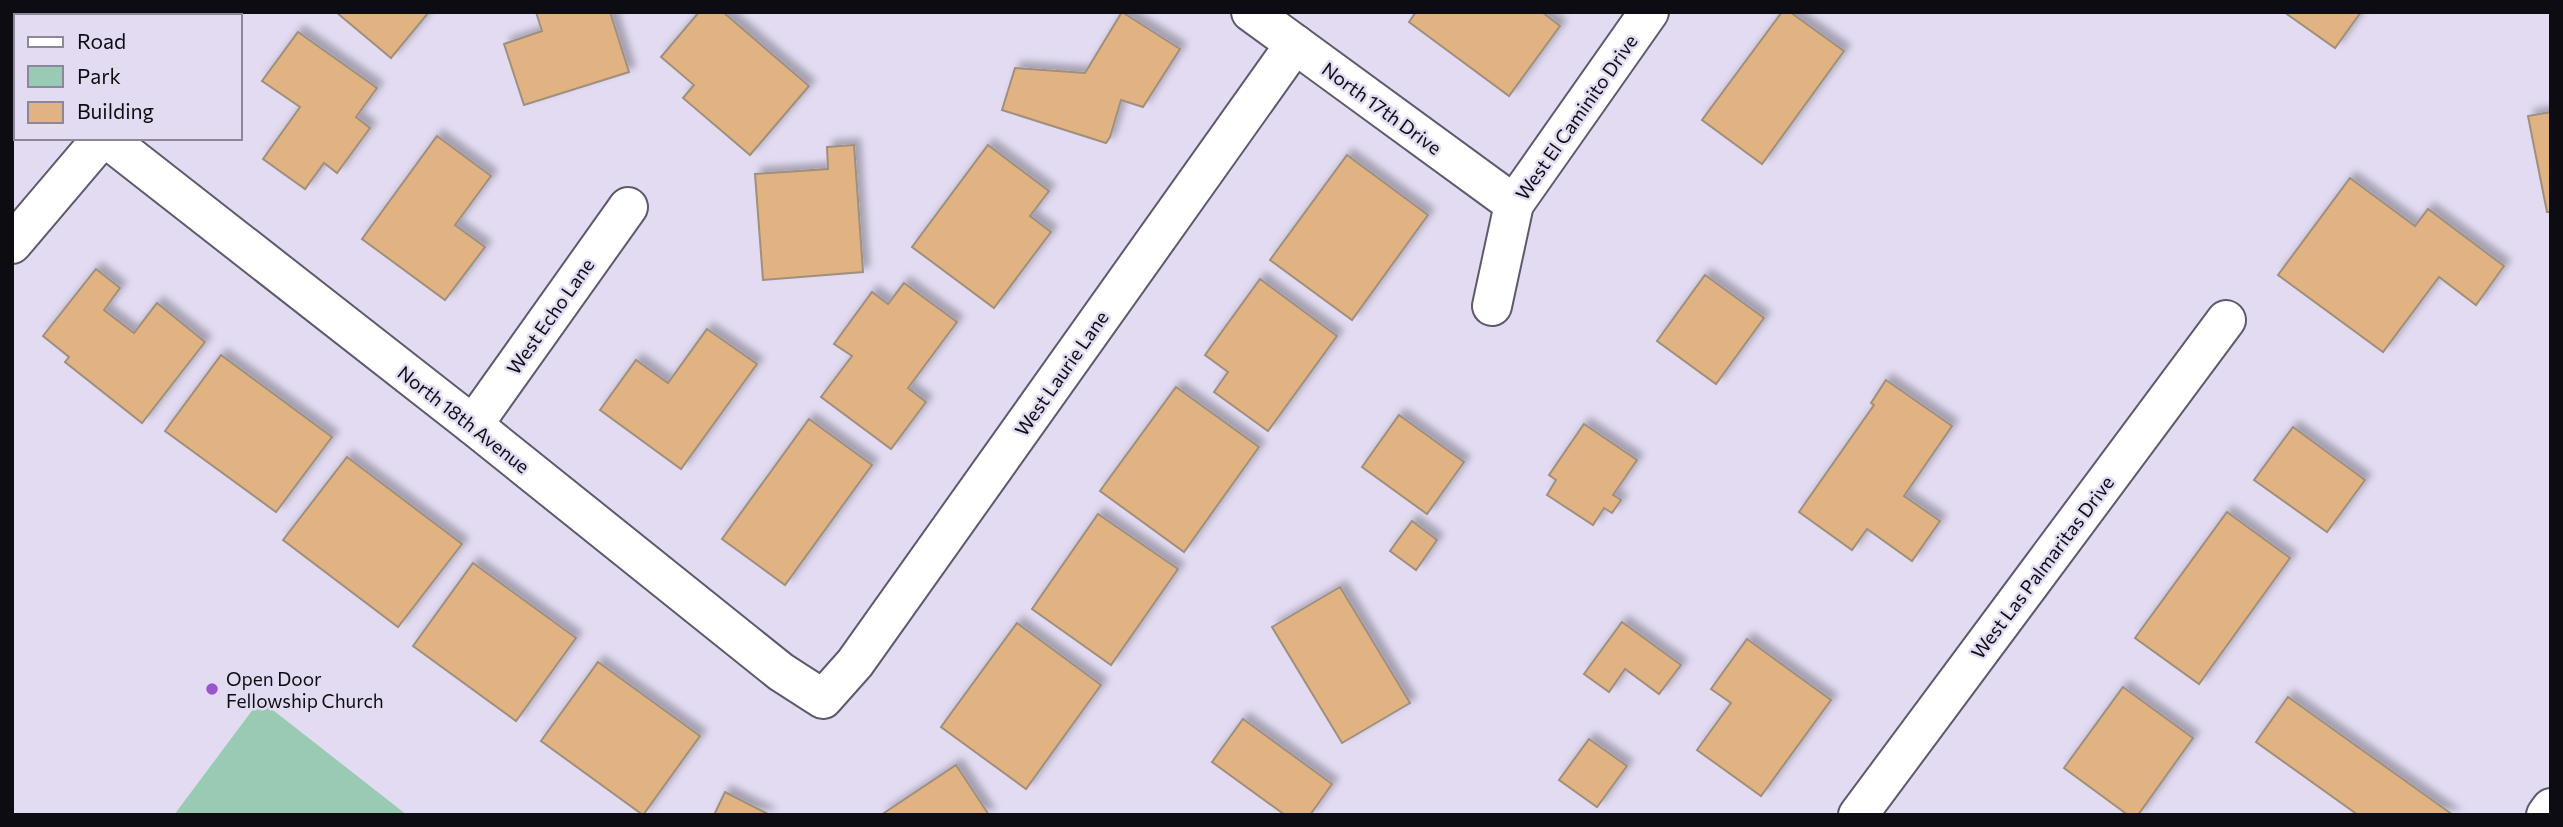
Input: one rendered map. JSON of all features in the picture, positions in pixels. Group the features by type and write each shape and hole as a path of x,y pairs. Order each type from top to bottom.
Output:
{"street":[{"name":"North 17th Drive","path":"1251,12 1514,204"},
{"name":"West El Caminito Drive","path":"1492,306 1514,204 1649,12"},
{"name":"West Laurie Lane","path":"823,699 855,663 1295,44"},
{"path":"12,244 102,140"},
{"name":"North 18th Avenue","path":"107,140 473,425 781,672 823,699"},
{"name":"West Echo Lane","path":"473,425 628,207"},
{"name":"West Las Palmaritas Drive","path":"1858,815 2225,320"},
{"path":"2546,815 2551,808"}],"green space":[{"path":"260,700 407,815 174,815"}],"building":[{"path":"12,12 59,12 14,14 12,76"},
{"path":"336,12 429,12 391,58"},
{"path":"536,12 610,12 629,72 524,105 504,44 542,31"},
{"path":"699,12 723,12 809,86 750,155 683,98 694,85 661,57"},
{"path":"1122,12 1180,49 1143,107 1121,100 1106,143 1002,110 1015,68 1085,73"},
{"path":"1416,12 1542,12 1560,26 1509,96 1409,22"},
{"path":"1782,12 1790,12 1844,51 1762,164 1702,120"},
{"path":"2284,12 2361,12 2335,48"},
{"path":"298,32 377,88 356,117 370,128 337,173 324,163 305,189 263,159 300,107 262,81"},
{"path":"2551,112 2551,212 2547,212 2528,116"},
{"path":"437,136 491,176 455,225 485,247 445,300 362,239"},
{"path":"854,145 863,272 763,280 755,174 828,169 827,147"},
{"path":"988,145 1049,191 1030,216 1051,232 994,308 912,247"},
{"path":"1347,155 1428,215 1352,320 1270,260"},
{"path":"2350,178 2415,226 2428,209 2504,266 2476,305 2439,277 2383,352 2278,275"},
{"path":"96,269 120,288 104,310 134,333 157,303 205,342 142,423 65,362 69,357 43,336"},
{"path":"1705,275 1764,318 1716,384 1657,341"},
{"path":"1260,279 1337,336 1268,431 1214,392 1228,372 1205,355"},
{"path":"904,283 957,322 908,388 926,402 891,449 821,397 852,356 834,344 872,292 888,304"},
{"path":"707,329 757,364 681,469 600,410 636,360 668,383"},
{"path":"221,355 332,437 276,512 165,431"},
{"path":"1886,380 1952,426 1904,496 1940,521 1912,561 1867,529 1852,550 1799,512 1874,405 1871,403"},
{"path":"1176,387 1259,447 1184,552 1100,491"},
{"path":"1399,415 1464,462 1427,514 1362,467"},
{"path":"809,419 872,465 785,585 722,539"},
{"path":"1584,424 1637,460 1613,495 1621,500 1612,513 1604,508 1593,525 1547,495 1556,480 1549,475"},
{"path":"2293,427 2365,480 2327,532 2254,480"},
{"path":"347,457 462,544 398,627 283,540"},
{"path":"2227,512 2290,558 2199,684 2135,638"},
{"path":"1098,514 1178,569 1111,665 1032,609"},
{"path":"1412,521 1437,540 1416,570 1390,551"},
{"path":"473,563 576,638 516,721 413,646"},
{"path":"1340,587 1410,703 1342,743 1272,627"},
{"path":"1622,622 1681,665 1659,694 1625,669 1609,692 1584,674"},
{"path":"1017,623 1101,685 1026,789 941,727"},
{"path":"1747,639 1831,700 1761,796 1697,750 1731,703 1711,689"},
{"path":"598,662 700,736 643,815 541,741"},
{"path":"2123,687 2193,738 2138,815 2128,815 2064,768"},
{"path":"2288,697 2453,815 2358,815 2256,742"},
{"path":"1243,719 1332,784 1310,815 1285,815 1212,762"},
{"path":"1589,739 1627,766 1597,807 1559,780"},
{"path":"956,765 989,815 881,815"},
{"path":"725,792 770,815 714,815"}],"place":[{"name":"Open Door Fellowship Church","path":"212,689"}]}
